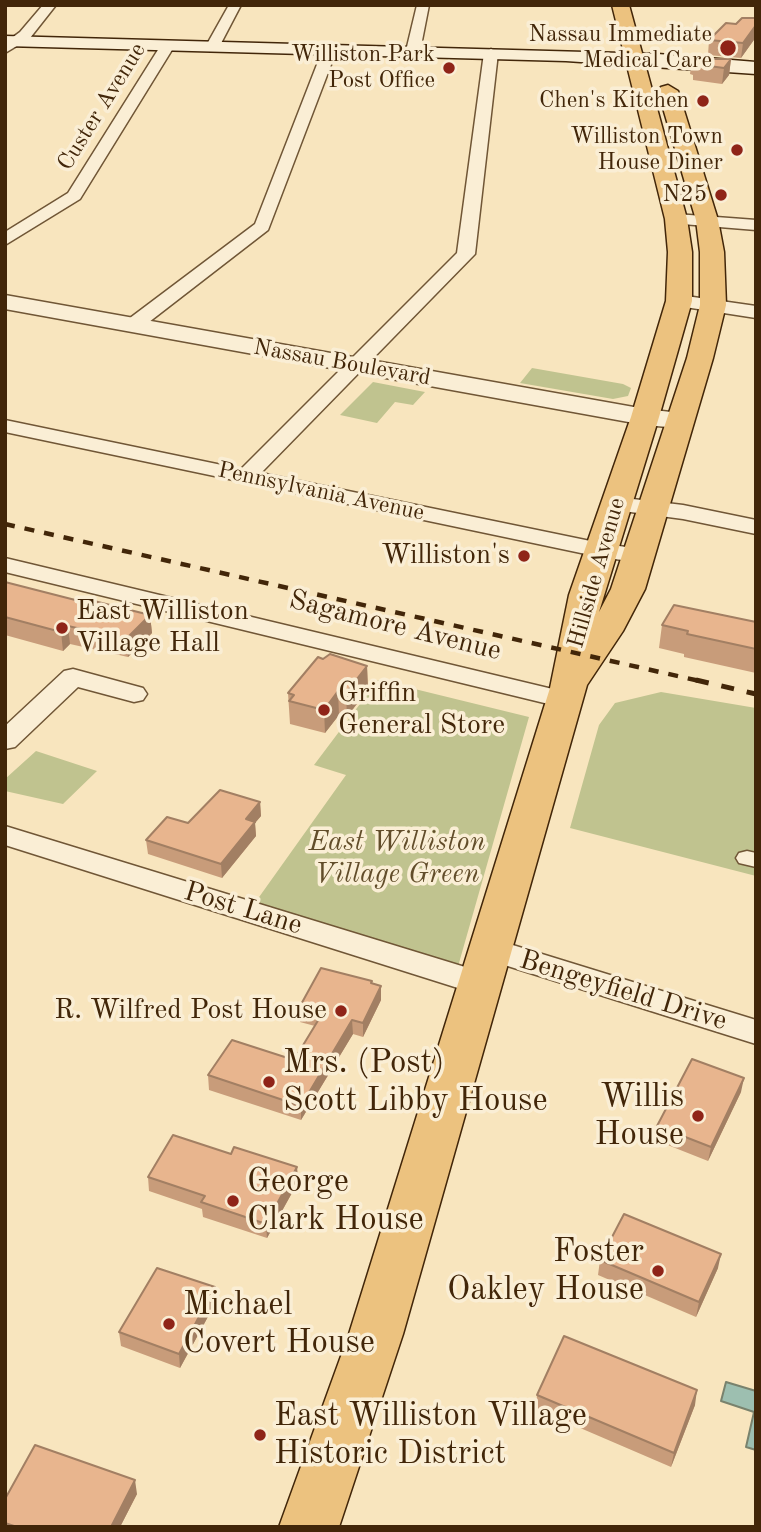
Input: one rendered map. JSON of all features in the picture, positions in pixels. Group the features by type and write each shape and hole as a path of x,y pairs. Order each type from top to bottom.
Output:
{"main road":[{"name":"Hillside Avenue","path":"566,694 628,589 700,358 713,305 712,252 707,220 649,53 620,5"},
{"path":"8,44 491,53 649,53 754,65"},
{"name":"Hillside Avenue","path":"566,694 578,628 600,550 645,417 679,300 680,252 676,219 649,53"},
{"path":"309,1527 376,1334 566,694"}],"street":[{"path":"8,44 25,34 50,5"},
{"path":"213,46 235,5"},
{"path":"413,51 423,5"},
{"name":"Custer Avenue","path":"5,240 74,196 169,45"},
{"path":"132,325 262,226 330,49"},
{"path":"245,477 466,254 491,53"},
{"path":"676,219 756,225"},
{"path":"679,300 756,312"},
{"name":"Nassau Boulevard","path":"5,302 645,417 679,420"},
{"name":"Pennsylvania Avenue","path":"5,426 600,550 638,555"},
{"path":"616,504 756,527"},
{"name":"Sagamore Avenue","path":"5,565 566,694"},
{"path":"5,741 74,677 134,694"},
{"name":"Post Lane","path":"5,835 485,966"},
{"name":"Bengeyfield Drive","path":"485,966 756,1032"}],"green space":[{"path":"532,368 623,384 631,388 628,396 613,399 520,383"},
{"path":"373,382 425,392 413,405 395,402 377,423 340,415"},
{"name":"East Williston Village Green","path":"378,680 529,717 457,970 252,907 346,775 314,765"},
{"path":"661,692 756,708 756,876 570,828 599,725 615,703"},
{"path":"36,751 97,771 63,804 5,791 5,779"}],"shaded area":[{"path":"726,1382 756,1391 756,1450 746,1447 754,1412 721,1401"}],"building":[{"path":"742,18 756,18 756,25 743,43 709,40 726,23 736,24"},
{"path":"697,59 731,59 724,68 694,64"},
{"path":"5,582 87,603 90,600 150,615 126,639 68,626 61,632 5,617"},
{"path":"674,605 756,622 756,649 687,634 688,631 662,625"},
{"path":"330,654 367,666 346,693 338,691 324,710 289,701 294,695 288,693 318,657 323,659"},
{"path":"220,790 260,802 246,819 255,822 221,864 146,840 167,817 188,823"},
{"path":"321,968 372,981 371,983 381,986 363,1023 352,1020 301,1106 208,1075 232,1040 294,1060 322,1014 299,1008"},
{"name":"Willis House","path":"692,1059 744,1078 711,1147 657,1126"},
{"name":"George Clark House","path":"173,1135 231,1154 234,1147 297,1167 266,1224 201,1202 205,1196 148,1177"},
{"name":"Foster Oakley House","path":"624,1214 721,1254 699,1302 600,1260"},
{"name":"Michael Covert House","path":"157,1268 215,1287 179,1354 119,1332"},
{"path":"564,1336 697,1390 674,1453 537,1395"},
{"path":"35,1445 135,1480 111,1527 17,1527 5,1523 5,1499"}],"railway":[{"path":"5,524 704,682"},
{"path":"696,680 756,694"}],"place":[{"name":"Nassau Immediate Medical Care","path":"728,48"},
{"name":"Williston Park Post Office","path":"449,68"},
{"name":"Chen's Kitchen","path":"703,101"},
{"name":"Williston Town House Diner","path":"737,150"},
{"name":"N25","path":"721,195"},
{"name":"Williston's","path":"524,556"},
{"name":"East Williston Village Hall","path":"62,628"},
{"name":"Griffin General Store","path":"324,710"},
{"name":"R. Wilfred Post House","path":"341,1011"},
{"name":"Mrs. (Post) Scott Libby House","path":"269,1082"},
{"name":"Willis House","path":"698,1116"},
{"name":"George Clark House","path":"233,1201"},
{"name":"Foster Oakley House","path":"658,1271"},
{"name":"Michael Covert House","path":"169,1324"},
{"name":"East Williston Village Historic District","path":"260,1435"}]}
